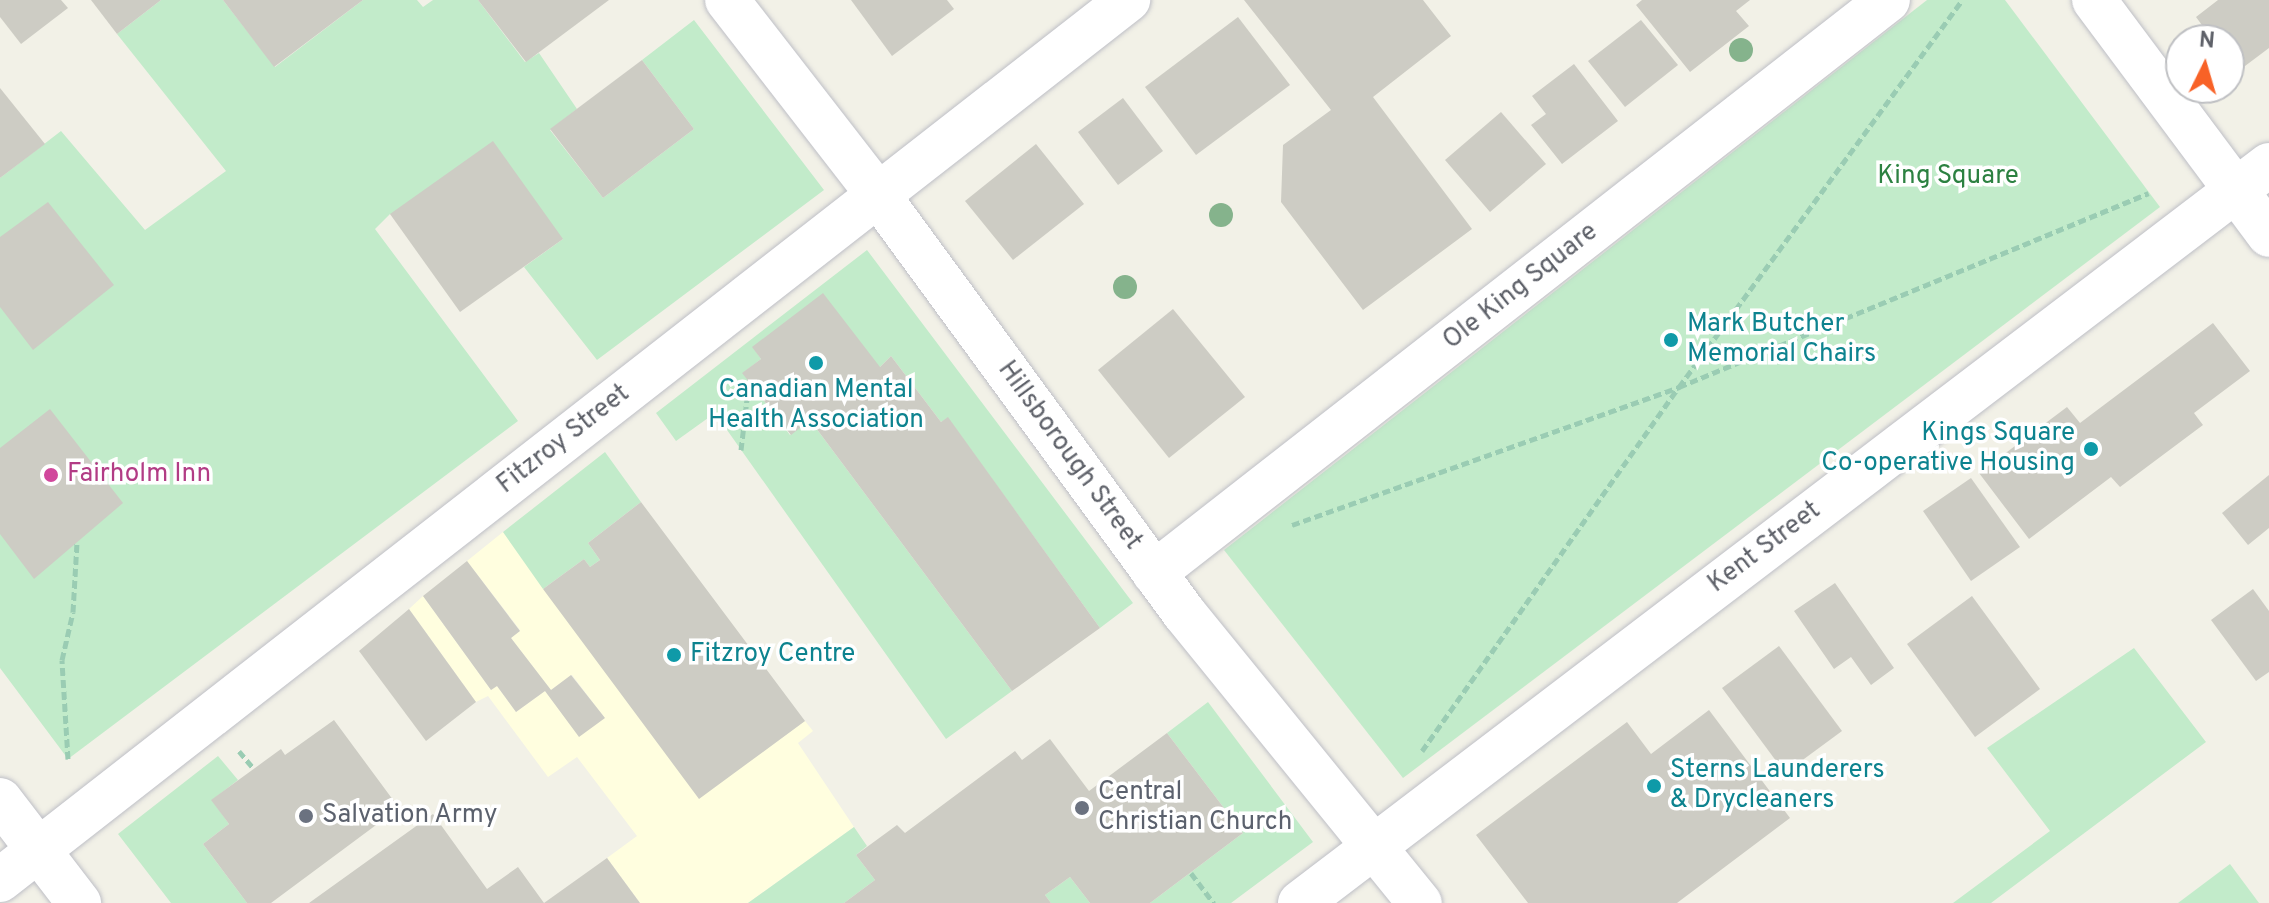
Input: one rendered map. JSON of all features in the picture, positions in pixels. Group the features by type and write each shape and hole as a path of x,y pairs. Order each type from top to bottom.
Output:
{"street":[{"name":"Hillsborough Street","path":"727,0 878,195 1154,573 1375,843 1420,903"},
{"name":"Fitzroy Street","path":"0,880 1128,0"},
{"name":"Ole King Square","path":"1154,573 1888,0"},
{"path":"2094,0 2253,178 2269,235"},
{"name":"Kent Street","path":"1300,903 2253,178"},
{"path":"0,800 79,903"}],"path":[{"path":"1412,765 1679,387 1962,0"},
{"path":"1282,529 1679,387 2149,193"},
{"path":"741,450 749,382"},
{"path":"68,759 62,660 73,612 77,542"},
{"path":"233,744 254,769"},
{"path":"1191,873 1214,903"}],"shaded area":[{"path":"503,532 699,798 805,721 813,731 798,743 854,827 748,903 640,903 607,858 637,836 577,757 548,777 488,696 476,702 409,609 423,596 491,690 497,686 516,712 545,691 579,736 604,717 572,675 551,690 511,638 520,630 467,561"}],"green space":[{"path":"161,0 223,0 275,67 363,0 417,0 423,7 433,0 478,0 525,62 539,53 577,109 550,130 603,198 694,129 642,60 694,20 824,190 597,360 524,267 563,239 390,214 375,229 518,421 68,759 0,668 0,178 61,131 145,230 226,171 117,34"},
{"name":"King Square","path":"1927,0 2005,0 2160,207 1403,778 1224,550"},
{"path":"867,250 1133,603 1100,628 948,418 941,422 891,356 880,367 753,347 761,359 743,373 790,435 810,420 1012,691 946,739 715,413 676,441 656,413"},
{"path":"605,452 641,502 588,543 600,560 590,567 584,559 543,589 503,532"},
{"path":"2134,648 2206,742 1991,903 1953,903 2050,831 1987,748"},
{"path":"1208,702 1313,842 1231,903 1150,903 1243,833 1167,733"},
{"path":"218,756 238,780 212,800 229,824 203,844 247,903 171,903 118,834"},
{"path":"854,827 867,846 856,855 875,880 844,903 748,903"},
{"path":"2230,864 2259,903 2178,903"},
{"path":"1070,877 1090,903 1051,903 1045,895"}],"building":[{"path":"0,0 61,0 68,8 21,44 0,17"},
{"path":"91,0 161,0 117,34"},
{"path":"223,0 363,0 274,67"},
{"path":"478,0 609,0 526,62"},
{"path":"851,0 947,0 954,9 892,56"},
{"path":"1244,0 1423,0 1451,36 1373,97 1472,229 1363,310 1281,202 1283,145 1331,110"},
{"path":"1642,0 1750,0 1736,11 1749,26 1690,72 1636,5"},
{"path":"2218,0 2269,0 2269,48 2245,66 2245,24 2201,24 2196,17"},
{"path":"1238,17 1290,85 1196,155 1145,87"},
{"path":"1641,20 1678,65 1625,107 1588,61"},
{"path":"642,60 694,129 603,198 550,129"},
{"path":"1574,64 1618,121 1562,164 1531,125 1546,114 1532,96"},
{"path":"0,88 45,144 0,178"},
{"path":"1123,98 1163,151 1118,185 1078,132"},
{"path":"1501,112 1546,164 1490,212 1445,160"},
{"path":"493,141 563,239 460,312 390,214"},
{"path":"1036,144 1084,204 1013,260 965,201"},
{"path":"48,202 114,285 33,350 0,307 0,237"},
{"path":"823,293 880,367 891,356 941,422 948,417 1100,628 1012,691 810,420 791,435 742,373 761,359 752,347"},
{"path":"1173,309 1245,397 1169,458 1098,370"},
{"name":"Kings Square Co-operative Housing","path":"2213,323 2250,371 2194,413 2203,425 2120,487 2111,477 2029,539 1979,473 2067,407 2080,423"},
{"name":"Fairholm Inn","path":"50,409 123,503 34,579 0,534 0,448"},
{"path":"2269,475 2269,528 2248,545 2222,513"},
{"path":"1971,478 2020,547 1971,581 1923,511"},
{"name":"Fitzroy Centre","path":"641,502 805,721 699,799 543,589 584,559 590,567 600,560 588,543"},
{"path":"467,561 520,631 511,638 551,690 571,675 605,718 579,737 545,691 516,712 497,686 491,690 423,596"},
{"path":"1835,583 1894,668 1871,685 1851,657 1834,669 1794,611"},
{"path":"2253,589 2269,611 2269,672 2256,681 2211,620"},
{"path":"1972,596 2040,689 1975,737 1907,644"},
{"path":"409,609 476,702 426,741 359,651"},
{"path":"1779,646 1842,731 1785,773 1722,688"},
{"name":"Sterns Launderers & Drycleaners","path":"1709,710 1790,818 1677,903 1528,903 1476,835 1627,722 1651,754"},
{"name":"Salvation Army","path":"334,720 399,808 271,903 247,903 203,844 229,824 211,800 281,749 285,755"},
{"name":"Central Christian Church","path":"1167,733 1243,833 1150,903 1090,903 1070,877 1045,895 1051,903 844,903 875,880 856,855 897,825 905,833 1015,751 1022,760 1050,739 1089,791"},
{"path":"433,814 487,889 518,867 544,903 309,903"},
{"path":"607,858 640,903 544,903"}],"place":[{"name":"Mark Butcher Memorial Chairs","path":"1671,340"},
{"name":"Canadian Mental Health Association","path":"816,363"},
{"name":"Kings Square Co-operative Housing","path":"2091,449"},
{"name":"Fairholm Inn","path":"51,475"},
{"name":"Fitzroy Centre","path":"674,655"},
{"name":"Sterns Launderers & Drycleaners","path":"1654,786"},
{"name":"Central Christian Church","path":"1082,808"},
{"name":"Salvation Army","path":"306,816"}]}
